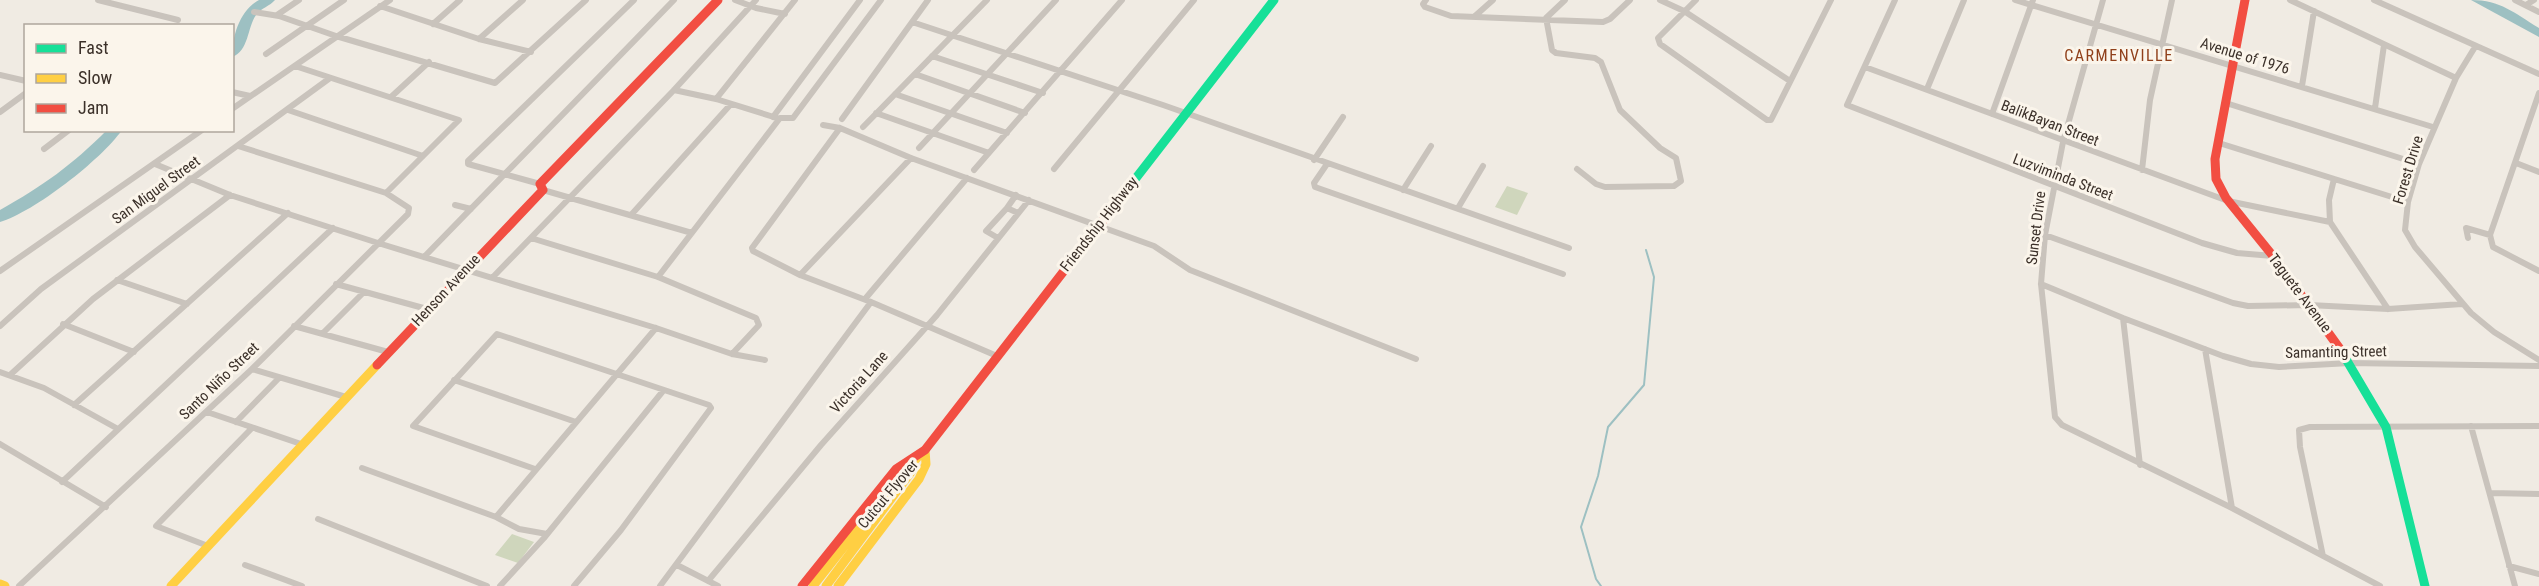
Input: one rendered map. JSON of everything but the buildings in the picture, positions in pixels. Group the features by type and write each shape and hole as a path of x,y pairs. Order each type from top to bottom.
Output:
{"street":[{"path":"98,0 178,20"},
{"path":"277,15 299,0"},
{"path":"266,54 344,0"},
{"path":"234,108 390,0"},
{"path":"433,24 460,0"},
{"path":"479,39 523,0"},
{"path":"254,12 277,15 336,36 495,83 586,0"},
{"path":"634,0 468,164 692,233"},
{"path":"424,257 674,0"},
{"name":"Henson Avenue","path":"171,586 301,444 718,0"},
{"path":"735,0 754,2"},
{"path":"716,99 795,0"},
{"path":"773,117 860,0"},
{"path":"674,90 716,99 773,117 794,118 881,0"},
{"path":"842,119 928,0"},
{"path":"863,127 987,0"},
{"path":"919,148 1056,0"},
{"path":"974,170 1122,0"},
{"path":"1054,169 1194,0"},
{"name":"Friendship Highway","path":"802,586 896,469 925,450 1274,0"},
{"path":"1426,0 1423,4 1425,7 1451,16 1603,22 1611,19 1630,0"},
{"path":"1475,16 1493,0"},
{"path":"1546,18 1565,0"},
{"path":"1660,0 1684,11 1790,81"},
{"path":"1696,0 1658,38 1660,44 1767,120 1771,120 1831,0"},
{"path":"1865,67 1895,0"},
{"path":"1927,89 1964,0"},
{"name":"Avenue of 1976","path":"2015,0 2032,2 2096,24 2433,127"},
{"name":"Sunset Drive","path":"2103,0 2053,186 2045,235 2041,284 2055,417 2062,425 2140,465"},
{"path":"2142,170 2150,100 2172,0"},
{"name":"Taguete Avenue","path":"2245,0 2215,159 2216,179 2228,201 2273,256 2350,363 2386,427 2425,586"},
{"path":"2290,0 2456,78"},
{"path":"2374,0 2539,75"},
{"path":"2515,0 2539,12"},
{"path":"2526,5 2534,0"},
{"path":"754,2 756,8 785,14"},
{"path":"493,277 674,90 754,2"},
{"path":"1992,114 2032,2"},
{"path":"380,6 479,39 531,52"},
{"path":"2302,86 2314,10"},
{"path":"1546,18 1552,50 1556,53 1594,58 1600,62 1620,110 1660,148 1676,158 1681,181 1674,186 1605,188 1577,169"},
{"path":"912,22 1186,113 1569,248"},
{"path":"2375,108 2384,45"},
{"name":"Forest Drive","path":"2475,47 2456,78 2433,127 2408,202 2405,230 2408,237 2462,304 2494,332 2539,360"},
{"path":"932,56 1043,93"},
{"path":"391,97 429,62"},
{"path":"238,146 386,193 459,120 295,66"},
{"name":"BalikBayan Street","path":"1865,67 2228,201 2330,222"},
{"name":"Luzviminda Street","path":"1865,67 1847,105 2053,186 2236,254 2273,256"},
{"path":"915,74 1024,113"},
{"path":"0,75 24,81"},
{"name":"San Miguel Street","path":"0,326 41,289 330,78"},
{"path":"234,92 250,96"},
{"path":"2539,93 2490,235 2493,247 2539,271"},
{"path":"0,112 24,94"},
{"path":"895,94 1007,133"},
{"path":"2226,103 2419,164"},
{"path":"632,215 731,104"},
{"path":"288,110 423,156"},
{"path":"876,113 989,153"},
{"path":"1314,160 1343,117"},
{"path":"658,277 780,118"},
{"path":"823,125 840,128 911,158 1160,249 1190,270 1416,359"},
{"path":"840,128 753,248 755,254 997,356"},
{"path":"44,149 66,132"},
{"path":"0,272 199,132"},
{"path":"2219,142 2408,202"},
{"path":"1403,190 1431,146"},
{"path":"800,274 911,158"},
{"path":"2516,163 2539,172"},
{"path":"155,164 230,195 378,243 656,328 732,354 765,360"},
{"path":"1327,164 1314,183 1315,187 1563,274"},
{"path":"1458,208 1483,166"},
{"path":"660,586 868,301 967,178"},
{"path":"2334,179 2328,200 2330,222 2388,309"},
{"name":"Santo Niño Street","path":"19,586 252,369 408,214 409,208 406,204 386,193"},
{"path":"10,375 63,324 117,280 230,195"},
{"path":"998,238 986,231 1016,195"},
{"name":"Victoria Lane","path":"708,581 821,445 926,327 1029,200"},
{"path":"454,205 471,209"},
{"path":"1007,208 1018,213"},
{"path":"74,405 288,213"},
{"path":"62,482 333,228"},
{"path":"2468,238 2466,228 2490,235"},
{"path":"2045,235 2233,303 2248,306 2309,305 2388,309 2462,304"},
{"path":"531,237 658,277 756,318 759,325 732,354"},
{"path":"117,280 187,304"},
{"path":"336,284 428,309"},
{"name":"Samanting Street","path":"2041,284 2123,318 2251,364 2272,366 2350,363 2539,366"},
{"path":"323,333 364,292"},
{"path":"2123,318 2140,465 2232,508 2380,586"},
{"path":"63,324 134,352"},
{"path":"294,326 388,352"},
{"path":"496,517 656,328"},
{"path":"535,469 413,426 497,334 709,405 711,408 644,500 574,586"},
{"path":"2205,349 2232,508"},
{"path":"252,369 346,397"},
{"path":"0,372 44,388 118,429"},
{"path":"236,422 279,378"},
{"path":"454,380 576,422"},
{"path":"500,586 548,534 663,391"},
{"path":"207,412 301,444"},
{"path":"2471,426 2515,586"},
{"path":"2323,556 2300,447 2299,430 2310,427 2539,426"},
{"path":"208,546 156,526 252,428"},
{"path":"0,444 106,507"},
{"name":"Friendship Highway","path":"838,586 919,479 926,464 925,450"},
{"name":"Cutcut Flyover","path":"826,586 925,450"},
{"path":"362,468 496,517 519,529 548,534"},
{"name":"Cutcut Flyover","path":"813,586 902,480"},
{"path":"2491,493 2539,495"},
{"path":"318,519 487,586"},
{"path":"245,565 302,586"},
{"path":"677,565 718,586"},
{"path":"2509,566 2539,574"},
{"path":"0,584 5,586"}],"green space":[{"path":"1507,186 1528,193 1517,215 1495,207"},
{"path":"512,534 534,542 518,563 495,555"}],"waterway":[{"path":"234,50 248,17 259,5 269,0"},
{"path":"2477,0 2501,10 2539,33"},
{"path":"0,217 34,198 66,176 114,132"},
{"path":"1601,586 1596,579 1581,527 1598,476 1608,427 1644,385 1654,277 1646,250"}],"traffic: fast":[{"path":"1112,209 1274,0"},
{"path":"2340,349 2386,427 2425,586"}],"traffic: slow":[{"path":"171,586 377,365"},
{"path":"838,586 919,479 926,464 925,450"},
{"path":"813,586 899,477 917,458"},
{"path":"826,586 914,468"},
{"path":"0,584 5,586"}],"traffic: jam":[{"path":"377,365 543,190 540,184 718,0"},
{"path":"2245,0 2215,159 2216,179 2226,198 2273,256 2340,349"},
{"path":"802,586 896,469 925,450 1112,209"}],"district":[{"name":"CARMENVILLE","path":"2119,55"}]}
